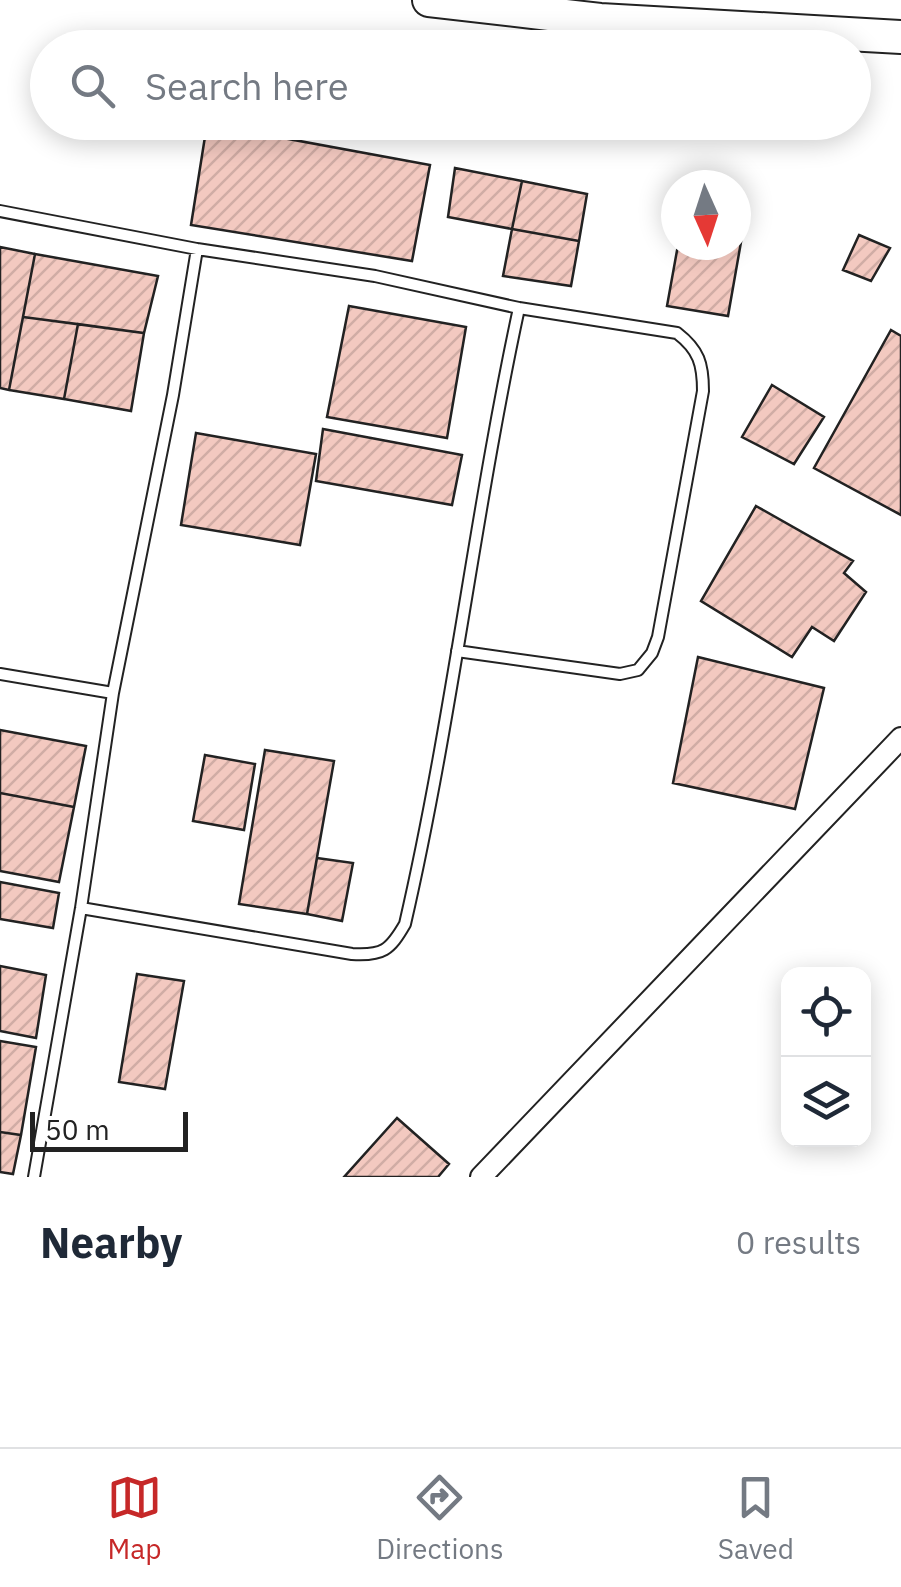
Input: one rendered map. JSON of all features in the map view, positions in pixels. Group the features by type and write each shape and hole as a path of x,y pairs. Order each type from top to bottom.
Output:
{"highway":[{"path":"429,0 600,20 777,30"},
{"path":"871,35 901,37"}],"street":[{"path":"481,1177 901,738"}],"lane":[{"path":"0,211 197,249 375,276 519,308 677,332 692,345 702,360 698,431 652,653 638,670 620,674 457,651"},
{"path":"34,1177 81,908 112,694 174,396 197,249"},
{"path":"81,908 352,954 370,955 391,948 405,924 444,744 496,415 519,308"},
{"path":"0,674 112,694"}],"building":[{"path":"204,140 294,140 430,165 412,261 191,225"},
{"path":"455,168 522,181 512,229 448,217"},
{"path":"522,181 587,194 579,241 512,229"},
{"path":"512,229 579,241 571,286 503,276"},
{"path":"859,235 890,248 871,281 843,270"},
{"path":"0,247 35,254 9,390 0,388"},
{"path":"35,254 158,276 144,333 23,317"},
{"path":"675,260 738,260 728,316 667,306"},
{"path":"349,306 466,327 447,438 327,417"},
{"path":"23,317 78,324 64,399 9,390"},
{"path":"78,324 144,333 131,411 64,399"},
{"path":"891,330 901,336 901,515 814,468"},
{"path":"772,385 824,417 794,464 742,437"},
{"path":"323,429 462,455 452,505 316,481"},
{"path":"196,433 316,454 300,545 181,525"},
{"path":"756,506 853,561 844,573 866,592 834,641 812,627 792,657 701,601"},
{"path":"698,657 824,688 795,809 673,783"},
{"path":"0,730 86,746 74,807 0,793"},
{"path":"265,750 334,761 307,914 239,904"},
{"path":"205,755 255,764 244,830 193,821"},
{"path":"0,793 74,807 59,882 0,871"},
{"path":"317,858 353,863 342,921 307,914"},
{"path":"0,882 59,893 53,928 0,919"},
{"path":"0,966 46,975 36,1038 0,1031"},
{"path":"137,974 184,981 165,1089 119,1082"},
{"path":"0,1041 36,1047 21,1135 0,1132"},
{"path":"397,1118 449,1164 438,1177 344,1177"},
{"path":"0,1132 21,1135 13,1174 0,1172"}]}
